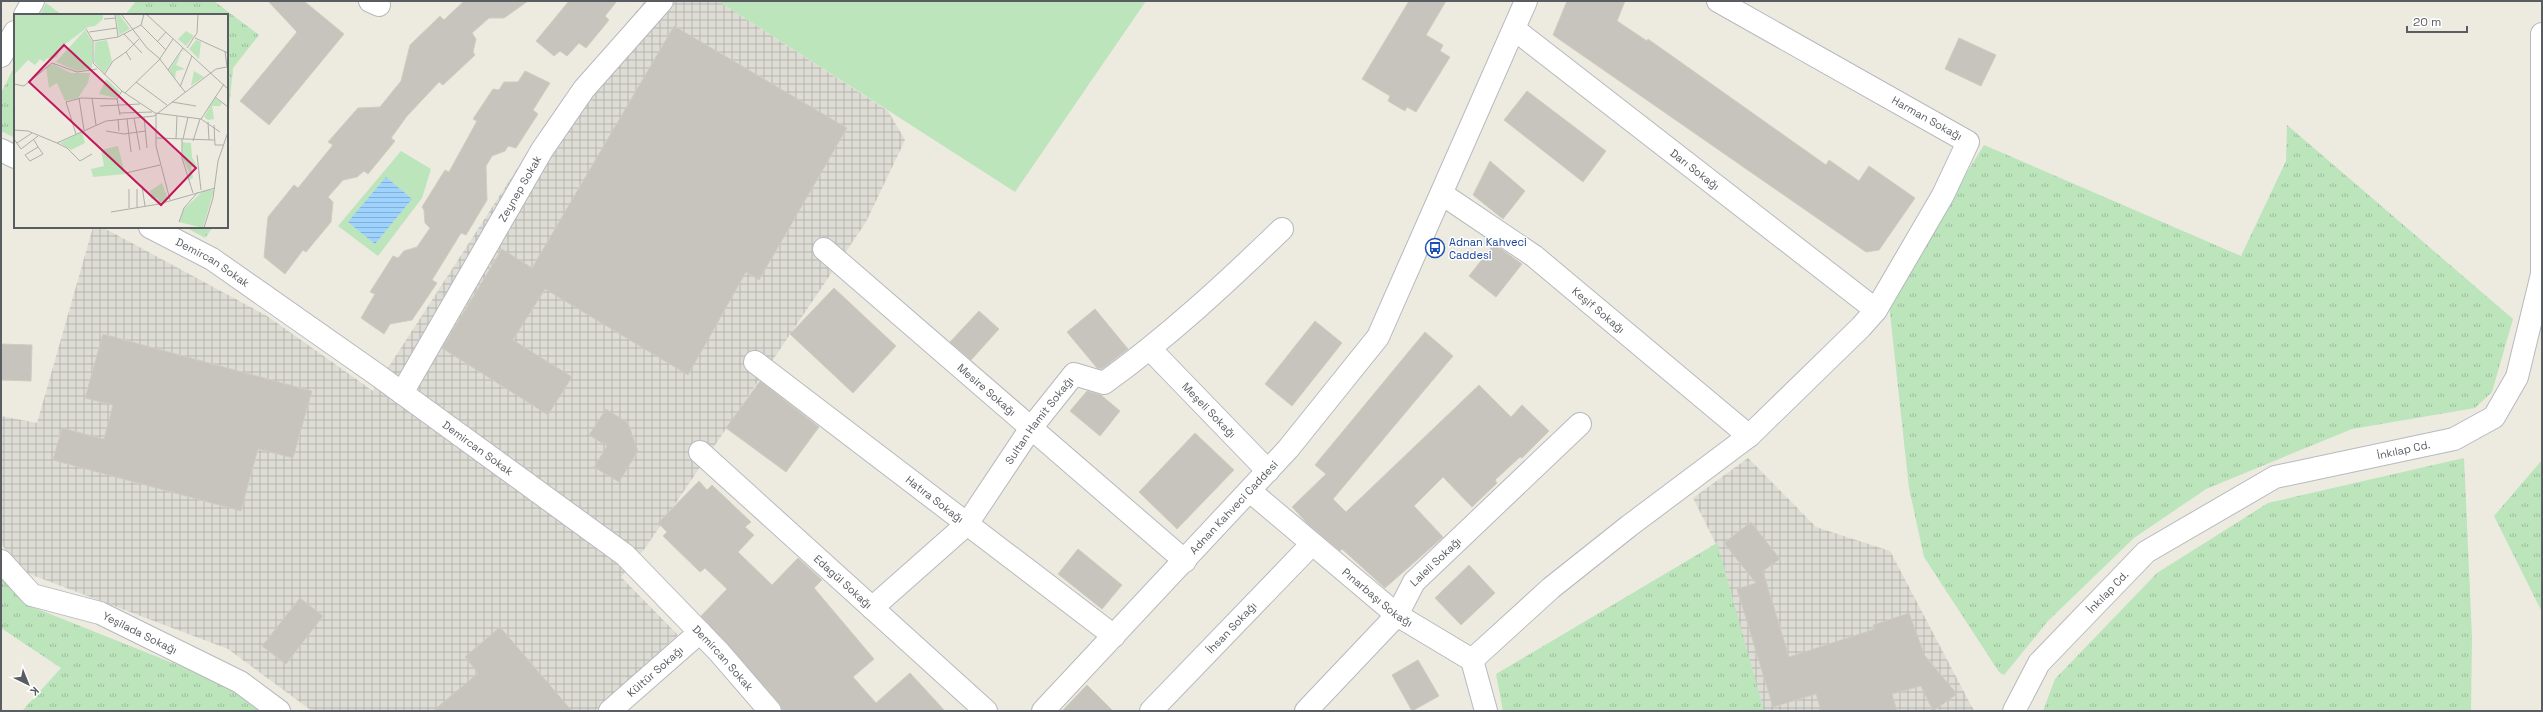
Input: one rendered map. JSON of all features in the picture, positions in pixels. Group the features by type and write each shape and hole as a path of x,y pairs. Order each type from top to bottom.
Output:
{"street":[{"path":"26,14 33,1"},
{"name":"Zeynep Sokak","path":"402,393 542,150 584,89 662,1"},
{"name":"Adnan Kahveci Caddesi","path":"1043,711 1288,450 1378,336 1526,1"},
{"name":"Harman Sokağı","path":"1718,1 1968,142 1943,195 1876,310"},
{"name":"Darı Sokağı","path":"1514,29 1876,310"},
{"path":"1,56 14,34"},
{"name":"İnkılap Cd.","path":"2014,711 2039,663 2146,552 2275,477 2454,439 2494,417 2517,377 2542,274 2542,34"},
{"path":"1,150 14,156"},
{"name":"Keşif Sokağı","path":"1442,194 1534,256 1749,436"},
{"name":"Demircan Sokak","path":"152,228 212,259 402,393 625,555 700,632 770,711"},
{"name":"Sultan Hamit Sokağı","path":"872,608 967,524 1031,428 1074,374 1104,383 1150,350 1216,294 1282,229"},
{"name":"Mesire Sokağı","path":"824,249 1185,561"},
{"path":"1486,711 1472,660 1563,579 1629,526 1749,436 1876,310"},
{"name":"Meşeli Sokağı","path":"1150,350 1268,471"},
{"name":"Hatıra Sokağı","path":"756,362 1114,636"},
{"name":"Laleli Sokağı","path":"1306,711 1397,615 1414,582 1580,424"},
{"name":"Edagül Sokağı","path":"700,452 986,711"},
{"name":"Pınarbaşı Sokağı","path":"1250,491 1397,615 1472,660"},
{"name":"İhsan Sokağı","path":"1151,711 1312,544"},
{"name":"Yeşilada Sokağı","path":"1,561 32,595 100,613 240,682 279,711"},
{"name":"Kültür Sokağı","path":"610,711 700,632"}],"shaded area":[{"path":"645,1 718,1 888,111 905,140 866,222 646,547 621,577 678,635 595,711 312,711 228,649 24,572 1,544 1,416 37,423 93,228 104,228 267,316 373,391 561,101"},
{"path":"1748,458 1816,527 1890,551 1974,711 1763,711 1716,544 1693,498"}],"green space":[{"path":"136,1 214,1 259,35 233,68 228,119 228,14 126,14"},
{"path":"718,1 1146,1 1015,192"},
{"path":"46,3 61,14 40,14"},
{"path":"14,67 14,138 1,131 1,93"},
{"path":"2287,125 2513,319 2492,392 2475,408 2352,429 2206,489 2134,538 2048,621 2004,675 1999,672 1924,557 1909,488 1889,304 1894,289 1984,145 2241,256 2286,161"},
{"path":"401,151 431,169 422,198 378,256 338,226"},
{"path":"187,228 212,228 205,238"},
{"path":"2464,458 2472,637 2471,711 2043,711 2055,679 2157,573 2268,503"},
{"path":"2542,460 2542,612 2494,516"},
{"path":"1717,543 1764,711 1503,711 1496,674"},
{"path":"1,577 25,604 218,681 260,711 22,711 61,668 1,628"}],"water":[{"path":"386,177 412,199 375,244 348,222"}],"building":[{"path":"268,1 304,1 344,34 269,125 240,101 297,32"},
{"path":"464,1 528,1 504,18 489,18 472,33 476,39 473,52 475,55 443,85 439,82 407,116 391,138 395,141 368,174 364,171 357,177 343,180 328,197 333,202 331,222 306,252 303,250 285,274 264,257 268,217 294,185 298,188 333,145 328,142 358,108 380,107 401,81 410,45 440,16 444,20"},
{"path":"569,1 617,1 605,16 609,20 586,48 579,43 567,56 560,51 554,56 536,41"},
{"path":"1409,1 1446,1 1426,35 1443,45 1440,51 1450,57 1416,112 1407,107 1405,111 1388,101 1390,96 1362,79"},
{"path":"1567,1 1625,1 1617,21 1647,41 1648,39 1826,165 1829,160 1859,181 1869,166 1915,198 1879,250 1866,252 1553,35"},
{"path":"674,26 847,128 759,280 746,272 688,375 545,289 513,340 572,377 548,415 442,348 502,249 532,268"},
{"path":"1959,38 1996,55 1981,86 1945,69"},
{"path":"525,71 550,83 533,110 538,114 516,148 508,146 505,151 492,156 486,166 487,200 466,235 461,233 432,280 437,283 412,320 390,324 384,334 361,318 375,294 370,292 393,256 398,258 404,251 417,247 430,228 425,223 424,210 422,207 445,170 449,172 477,121 473,119 493,89 499,90 504,82 518,82"},
{"path":"1527,91 1606,151 1583,182 1504,120"},
{"path":"1490,161 1525,191 1503,219 1473,195"},
{"path":"1494,244 1522,264 1496,297 1469,276"},
{"path":"834,288 896,346 853,393 790,334"},
{"path":"1095,309 1128,349 1102,369 1097,368 1067,332"},
{"path":"979,311 999,329 971,360 950,342"},
{"path":"1315,321 1342,343 1292,406 1265,384"},
{"path":"1425,332 1453,356 1333,499 1346,512 1479,385 1511,417 1522,405 1549,431 1522,458 1520,457 1495,480 1497,483 1472,507 1443,477 1414,506 1443,537 1385,588 1342,549 1340,551 1308,524 1292,507 1326,474 1315,465"},
{"path":"103,334 312,391 293,458 258,449 241,511 53,460 62,428 104,439 113,405 85,398"},
{"path":"1,344 32,345 31,381 1,380"},
{"path":"760,381 819,427 786,472 726,428"},
{"path":"1087,391 1101,395 1120,411 1100,436 1070,411"},
{"path":"606,409 628,423 638,451 619,482 594,467 607,446 589,435"},
{"path":"1195,433 1234,470 1177,529 1139,492"},
{"path":"699,481 707,490 712,485 751,522 745,527 754,535 738,552 772,585 798,558 822,580 814,588 874,659 853,677 876,703 910,673 945,711 783,711 779,703 701,616 727,589 705,568 700,572 663,536 667,532 658,523"},
{"path":"1751,522 1780,559 1763,571 1789,657 1875,629 1873,625 1909,613 1925,656 1957,694 1933,711 1921,686 1892,694 1897,711 1821,711 1816,694 1773,707 1737,589 1756,583 1724,543"},
{"path":"1078,549 1122,585 1102,609 1058,574"},
{"path":"1469,565 1495,593 1461,625 1435,598"},
{"path":"300,598 323,616 286,664 262,646"},
{"path":"500,627 572,711 433,711 478,673 465,657"},
{"path":"1418,660 1439,696 1412,711 1392,675"},
{"path":"1087,685 1113,711 1062,711"}],"place":[{"name":"Adnan Kahveci Caddesi","path":"1435,248"}]}
